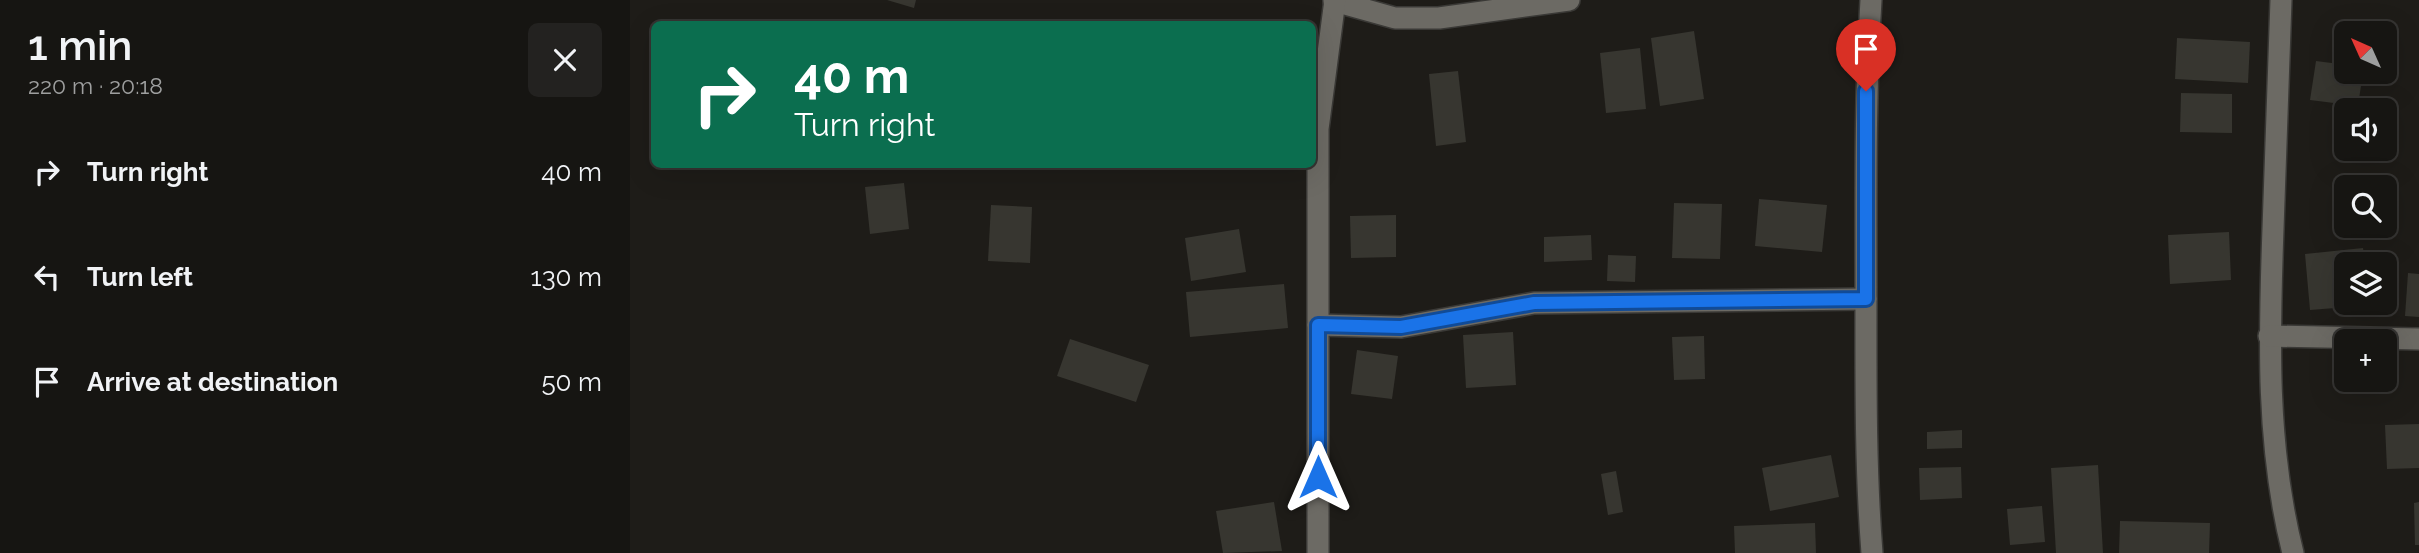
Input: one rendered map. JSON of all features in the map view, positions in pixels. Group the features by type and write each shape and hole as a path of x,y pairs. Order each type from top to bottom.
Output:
{"street":[{"path":"1318,553 1318,129 1335,1 1395,18 1439,18 1569,0"},
{"path":"1871,0 1866,91 1866,481 1872,553"},
{"path":"2281,0 2269,336 2273,430 2282,509 2293,553"},
{"path":"1318,325 1401,327 1534,303 1866,299"},
{"path":"2269,336 2419,340"}],"building":[{"path":"887,0 916,0 914,8"},
{"path":"1694,31 1704,99 1660,106 1651,38"},
{"path":"2177,38 2250,42 2248,83 2175,79"},
{"path":"1640,48 1646,109 1606,113 1600,53"},
{"path":"2316,61 2334,63 2334,84 2361,84 2359,98 2334,98 2334,103 2310,100"},
{"path":"1458,71 1466,142 1436,146 1429,74"},
{"path":"2181,93 2232,94 2232,133 2180,132"},
{"path":"904,183 909,229 870,234 865,187"},
{"path":"1759,199 1827,205 1822,252 1755,246"},
{"path":"1674,203 1722,204 1720,259 1672,258"},
{"path":"991,205 1032,207 1030,263 988,261"},
{"path":"1396,215 1396,257 1351,258 1350,216"},
{"path":"1239,229 1246,272 1191,281 1185,238"},
{"path":"2229,232 2231,280 2170,284 2168,235"},
{"path":"1591,235 1592,260 1544,262 1544,237"},
{"path":"2363,248 2364,252 2334,252 2334,308 2310,310 2305,254"},
{"path":"1608,255 1636,256 1635,282 1607,281"},
{"path":"2408,273 2419,274 2419,317 2405,316"},
{"path":"1284,284 1288,328 1190,337 1186,292"},
{"path":"1513,332 1516,385 1466,388 1463,335"},
{"path":"1704,336 1705,379 1674,380 1672,337"},
{"path":"1070,339 1149,365 1136,402 1057,376"},
{"path":"1357,350 1398,356 1392,399 1351,394"},
{"path":"2419,424 2419,468 2387,469 2385,425"},
{"path":"1962,430 1962,448 1927,449 1927,432"},
{"path":"1831,455 1839,497 1770,511 1762,468"},
{"path":"2098,465 2103,553 2056,553 2051,468"},
{"path":"1961,467 1962,498 1920,500 1919,468"},
{"path":"1616,471 1623,512 1608,515 1601,474"},
{"path":"1274,502 1282,551 1223,553 1216,511"},
{"path":"2419,502 2419,545 2415,545 2414,503"},
{"path":"2042,506 2045,542 2010,545 2007,509"},
{"path":"2120,521 2210,523 2209,553 2119,553"},
{"path":"1815,523 1816,553 1735,553 1734,526"}],"route":[{"path":"1318,477 1318,325 1401,327 1534,303 1866,299 1866,91"}]}
